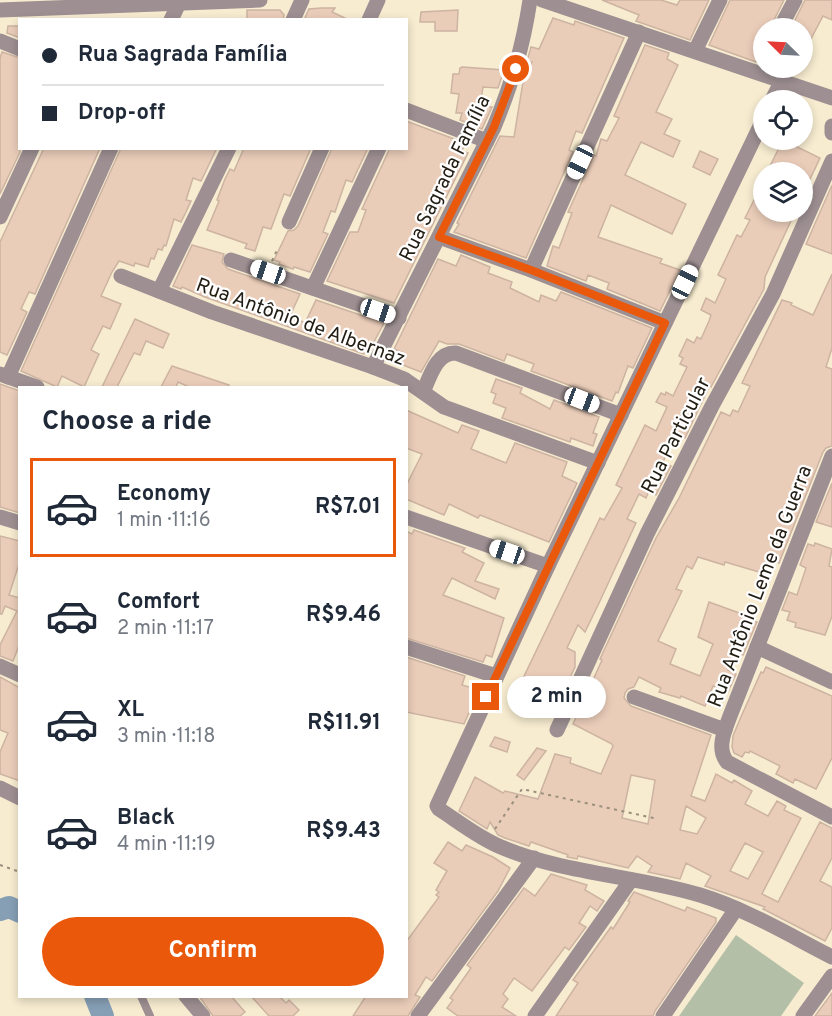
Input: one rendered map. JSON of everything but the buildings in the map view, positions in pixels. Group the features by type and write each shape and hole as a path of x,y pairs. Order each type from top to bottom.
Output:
{"street":[{"path":"0,10 67,3 260,0"},
{"path":"293,18 302,0"},
{"path":"370,18 378,0"},
{"name":"Rua Sagrada Família","path":"374,367 487,141 506,97 525,33 530,0"},
{"path":"542,0 695,51 753,66"},
{"path":"695,51 720,0"},
{"path":"785,18 795,0"},
{"path":"172,18 179,3"},
{"path":"531,270 639,32"},
{"path":"0,41 18,48"},
{"path":"775,78 832,98"},
{"path":"777,90 781,82"},
{"path":"408,111 487,141"},
{"path":"832,126 832,133"},
{"path":"753,141 548,566 436,806 487,841 534,858 701,896 736,909 832,957"},
{"path":"0,218 31,150"},
{"path":"34,386 4,375 110,150"},
{"path":"159,291 228,150"},
{"path":"289,222 321,150"},
{"path":"313,288 378,150"},
{"name":"Rua Particular","path":"557,730 647,534 712,406 773,294 832,161"},
{"path":"439,237 531,270 665,323"},
{"path":"231,260 399,318"},
{"name":"Rua Antônio de Albernaz","path":"121,276 212,312 374,367 404,379 444,407 598,463"},
{"path":"423,392 439,359 444,354 456,353 621,415"},
{"name":"Rua Antônio Leme da Guerra","path":"724,730 832,456"},
{"path":"0,517 18,522"},
{"path":"408,518 548,566"},
{"path":"757,647 832,682"},
{"path":"408,648 496,676"},
{"path":"0,666 18,674"},
{"path":"634,697 724,730 722,751 727,762 832,817"},
{"path":"0,788 18,797"},
{"path":"418,1016 534,858"},
{"path":"535,1016 631,880"},
{"path":"663,1016 736,909"},
{"path":"803,1016 832,976"},
{"path":"188,998 203,1016"}],"lane":[{"path":"142,998 150,1016"}],"path":[{"path":"487,841 522,789 658,819"},
{"path":"0,865 18,871"}],"green space":[{"path":"736,935 804,983 781,1016 679,1016"}],"waterway":[{"path":"0,910 9,907 18,911"},
{"path":"96,998 103,1016"}],"route":[{"path":"486,697 665,323 531,270 439,237 494,127 516,69"}]}
